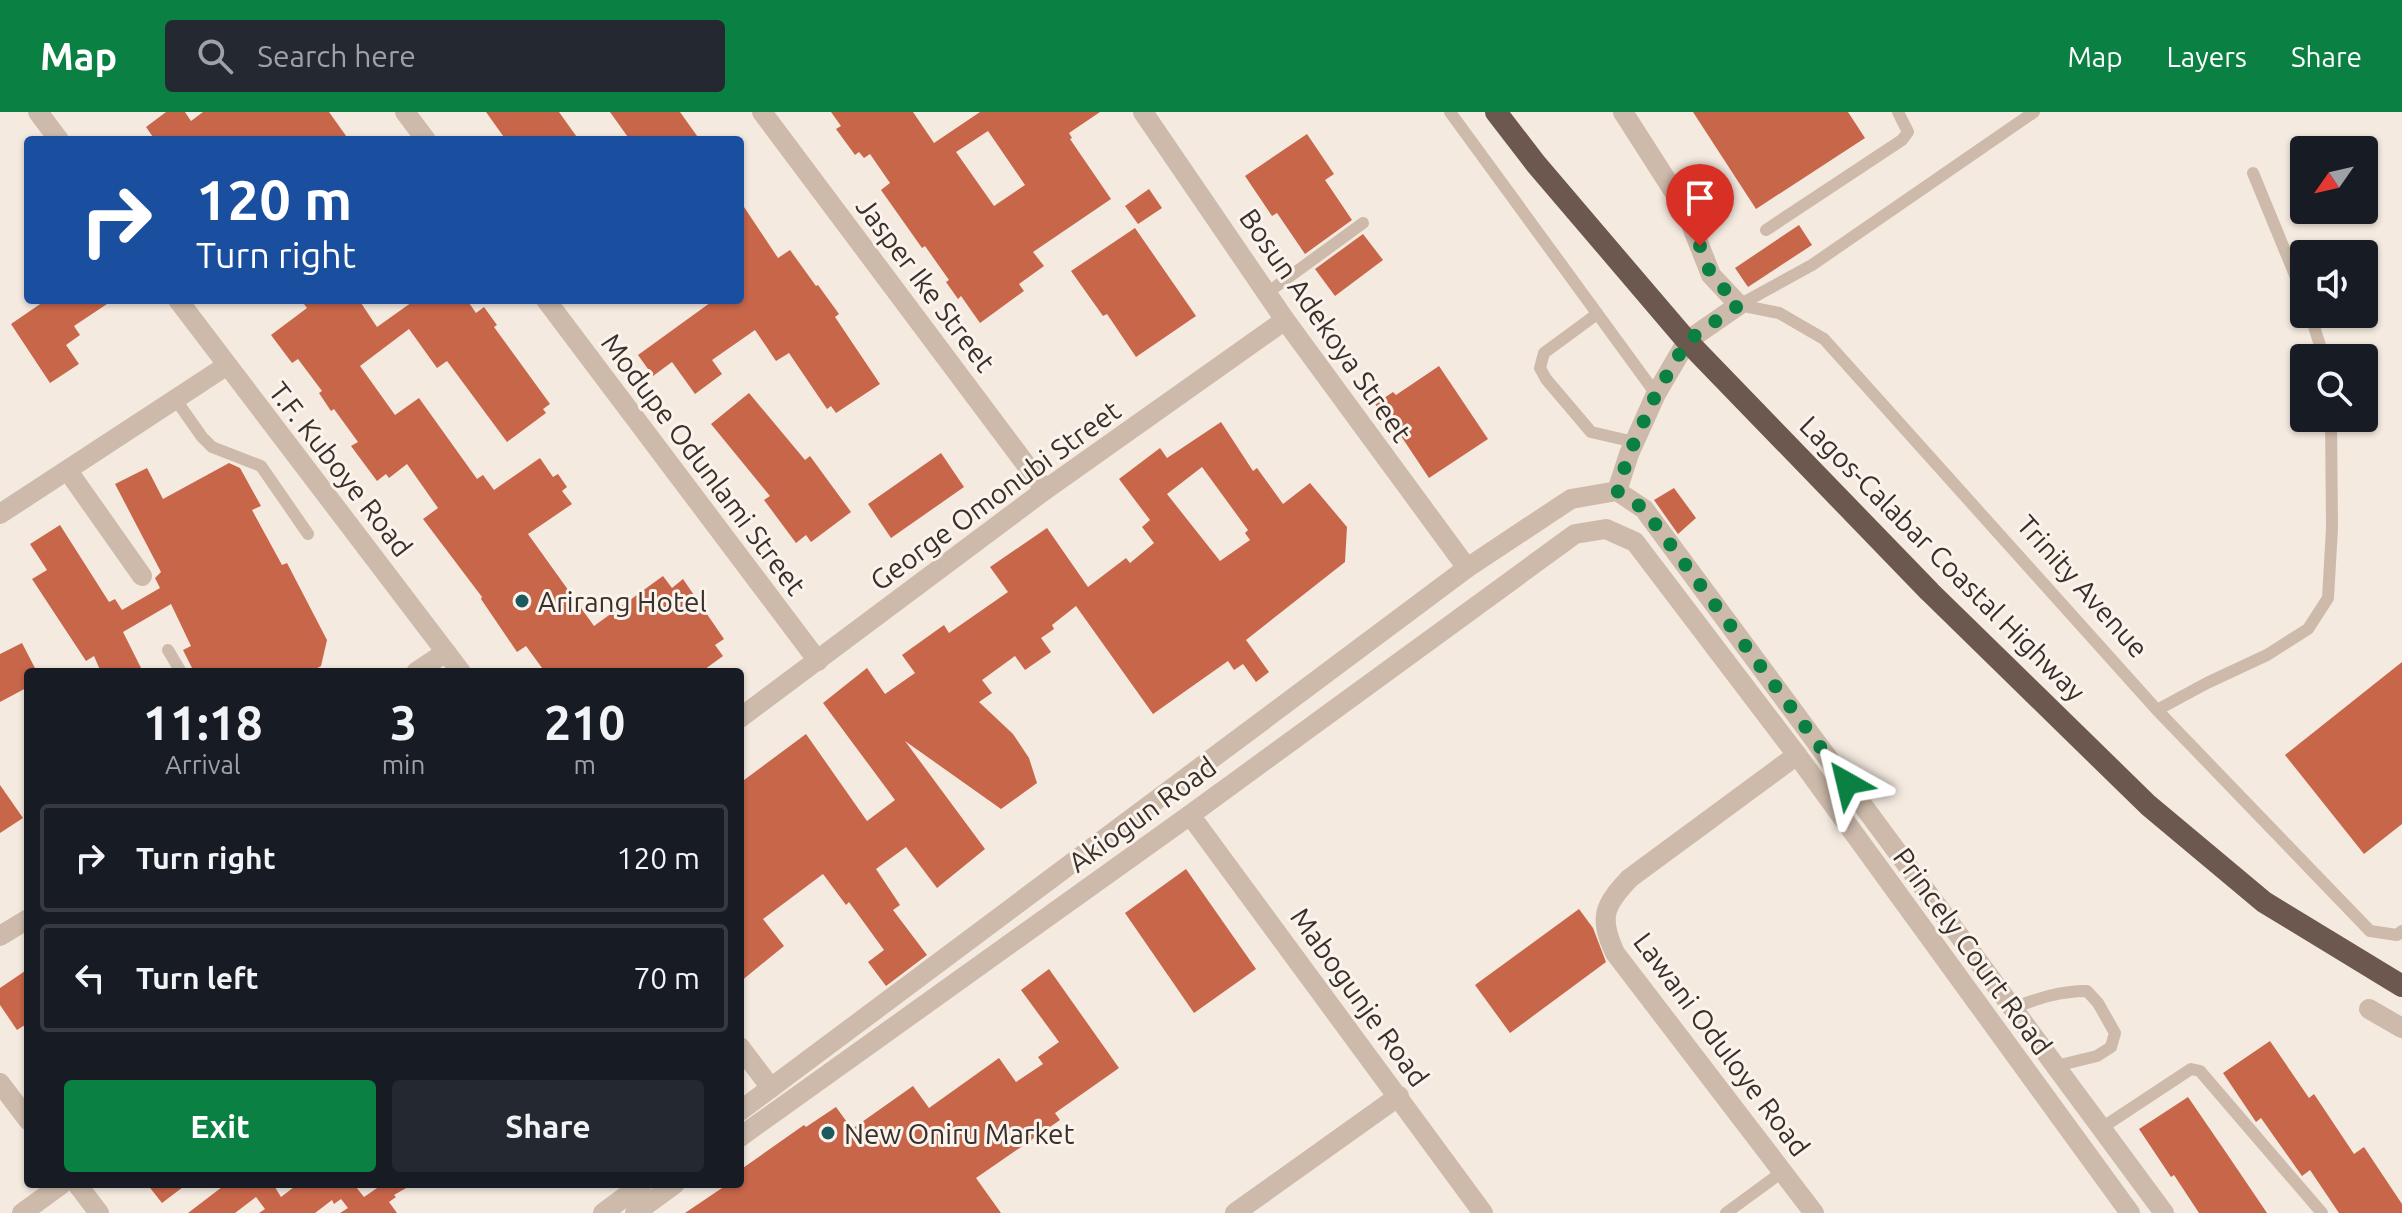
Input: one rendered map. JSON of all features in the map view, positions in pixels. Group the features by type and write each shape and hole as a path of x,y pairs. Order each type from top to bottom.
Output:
{"highway":[{"name":"Lagos-Calabar Coastal Highway","path":"1496,112 1536,164 1687,341 1930,592 2148,805 2264,902 2402,986"}],"street":[{"path":"38,112 56,136"},
{"path":"405,112 423,136"},
{"name":"Jasper Ike Street","path":"762,112 1045,490"},
{"name":"Bosun Adekoya Street","path":"1143,112 1285,320 1467,568"},
{"path":"1617,491 1634,442 1656,394 1687,341 1739,305 1711,275 1685,209 1629,114"},
{"name":"T.F. Kuboye Road","path":"181,304 458,668"},
{"name":"Modupe Odunlami Street","path":"549,304 818,661"},
{"name":"George Omonubi Street","path":"744,715 1045,490 1285,320"},
{"path":"0,514 226,366"},
{"path":"68,471 142,576"},
{"path":"744,1108 1467,568 1571,499 1617,491 1644,509 2164,1213"},
{"name":"Princely Court Road","path":"1575,534 1606,529 1635,542 1797,755 2130,1213"},
{"name":"Akiogun Road","path":"744,1134 1575,534"},
{"path":"422,668 446,652"},
{"name":"Lawani Oduloye Road","path":"1797,755 1630,878 1614,895 1605,913 1606,932 1615,953 1814,1213"},
{"name":"Mabogunje Road","path":"1190,815 1483,1213"},
{"path":"0,936 24,921"},
{"path":"2369,1009 2402,1028"},
{"path":"744,1052 771,1088"},
{"path":"0,1083 24,1115"},
{"path":"1235,1213 1399,1096"},
{"path":"22,1213 56,1188"},
{"path":"80,1188 99,1213"},
{"path":"603,1213 637,1188"},
{"path":"635,1213 669,1188"}],"lane":[{"path":"1450,112 1656,394"},
{"path":"1766,230 1902,140 1908,132 1898,112"},
{"path":"1739,305 1825,256 2034,112"},
{"path":"2253,173 2290,263"},
{"path":"1267,293 1363,223"},
{"name":"Trinity Avenue","path":"1739,305 1779,313 1824,339 2157,710 2370,931 2397,935 2402,931"},
{"path":"1597,314 1544,353 1540,368 1591,432 1634,442"},
{"path":"176,400 212,447 261,466 308,534"},
{"path":"2157,710 2267,655 2308,629 2328,598 2332,528 2331,432"},
{"path":"168,650 179,668"},
{"path":"2013,1008 2066,991 2087,991 2098,1003 2115,1033 2111,1047 2097,1056 2056,1066"},
{"path":"2100,1129 2191,1069 2200,1071 2322,1213"},
{"path":"1726,1213 1782,1172"}],"building":[{"path":"166,112 185,112 191,121 203,112 329,112 346,136 152,136 146,127"},
{"path":"486,112 559,112 576,136 503,136"},
{"path":"610,112 680,112 697,136 627,136"},
{"path":"831,112 913,112 934,143 980,112 1100,112 1069,133 1111,199 1033,252 1044,266 1019,284 1024,291 980,323 961,296 958,299 946,282 949,280 925,246 922,248 881,190 890,183 870,154 864,158 859,152 855,155 836,129 841,126","holes":["988,131 1025,185 994,206 956,152"]},
{"path":"1693,112 1848,112 1865,138 1756,209"},
{"path":"1307,134 1334,174 1325,180 1352,220 1305,254 1277,213 1272,216 1245,176"},
{"path":"1149,189 1162,208 1138,224 1125,206"},
{"path":"744,207 778,258 790,250 818,285 839,314 835,317 880,384 836,413 831,406 827,409 789,353 776,361 755,330 712,360 722,374 695,394 672,362 653,376 638,355 708,304 744,304"},
{"path":"1799,225 1812,245 1748,287 1735,268"},
{"path":"1135,228 1196,316 1136,357 1107,314 1103,316 1071,271"},
{"path":"1363,234 1383,260 1335,296 1315,269"},
{"path":"40,304 107,304 74,326 80,335 66,345 79,364 50,383 11,324"},
{"path":"304,304 362,304 377,327 409,304 470,304 476,313 484,307 497,325 494,327 550,404 543,409 546,413 507,442 447,361 437,368 409,329 360,366 395,415 419,398 477,479 483,475 494,490 540,458 553,477 558,474 567,487 562,491 572,504 528,534 594,626 663,576 672,588 683,579 724,639 715,645 723,656 706,668 542,668 526,646 517,652 482,597 423,519 438,508 407,464 389,478 386,474 377,481 351,446 358,442 334,409 331,411 319,393 322,391 298,359 292,363 271,335 307,308"},
{"path":"1439,366 1488,439 1429,478 1391,421 1388,423 1375,404 1393,392 1396,395"},
{"path":"749,393 805,460 810,456 851,512 811,542 806,535 796,543 764,500 770,496 711,424"},
{"path":"1221,422 1253,471 1257,468 1283,504 1310,483 1347,527 1345,562 1246,640 1269,672 1256,682 1243,664 1234,670 1228,661 1153,714 1076,606 1041,638 1051,652 1025,670 1015,656 982,680 992,693 979,702 1013,734 1029,758 1037,783 1001,809 905,741 985,849 937,888 906,847 876,869 900,905 893,910 927,955 886,986 868,962 884,950 849,902 846,905 823,874 763,919 784,946 744,979 744,780 806,734 867,821 895,800 823,703 867,668 885,694 915,673 902,655 944,625 949,633 1008,592 990,567 1047,528 1088,587 1126,558 1130,563 1154,543 1142,527 1150,520 1119,479 1160,448 1167,458","holes":["1202,467 1248,530 1245,533 1250,540 1220,561 1167,494"]},
{"path":"941,453 964,487 891,538 868,504"},
{"path":"229,463 240,468 261,506 252,510 282,565 287,563 327,640 321,666 192,668 183,650 191,646 171,604 123,632 141,668 99,668 94,656 86,661 32,579 47,570 30,544 60,525 109,602 115,599 122,610 160,588 155,578 161,572 115,484 147,468 163,499"},
{"path":"1674,488 1696,518 1678,534 1654,500"},
{"path":"22,643 35,668 24,668 24,689 0,702 0,654"},
{"path":"2402,662 2402,824 2364,854 2285,755"},
{"path":"0,785 23,818 0,833"},
{"path":"1186,869 1256,969 1194,1013 1125,913"},
{"path":"1579,909 1593,928 1606,962 1510,1033 1475,985"},
{"path":"1049,969 1119,1068 1055,1113 1060,1120 976,1178 1001,1213 685,1213 722,1188 744,1188 744,1167 804,1125 806,1127 836,1107 852,1129 913,1086 929,1108 999,1058 1016,1082 1043,1064 1038,1057 1059,1042 1021,990"},
{"path":"24,972 24,1026 17,1030 0,1005 0,988"},
{"path":"2270,1041 2309,1098 2314,1094 2354,1154 2364,1147 2402,1204 2402,1213 2339,1213 2310,1170 2302,1176 2261,1118 2256,1122 2223,1073"},
{"path":"2188,1097 2267,1213 2199,1213 2174,1175 2171,1177 2139,1129"},
{"path":"150,1188 182,1188 162,1203"},
{"path":"221,1188 275,1188 281,1197 293,1188 357,1188 364,1197 377,1188 406,1188 389,1202 397,1213 340,1213 348,1208 341,1199 334,1204 332,1200 315,1213 259,1213 265,1209 256,1197 235,1213 188,1213"}],"place":[{"name":"Arirang Hotel","path":"522,601"},
{"name":"New Oniru Market","path":"828,1133"}],"route":[{"path":"1700,246 1711,275 1739,305 1687,341 1656,394 1629,454 1617,491 1644,509 1847,783"}]}
